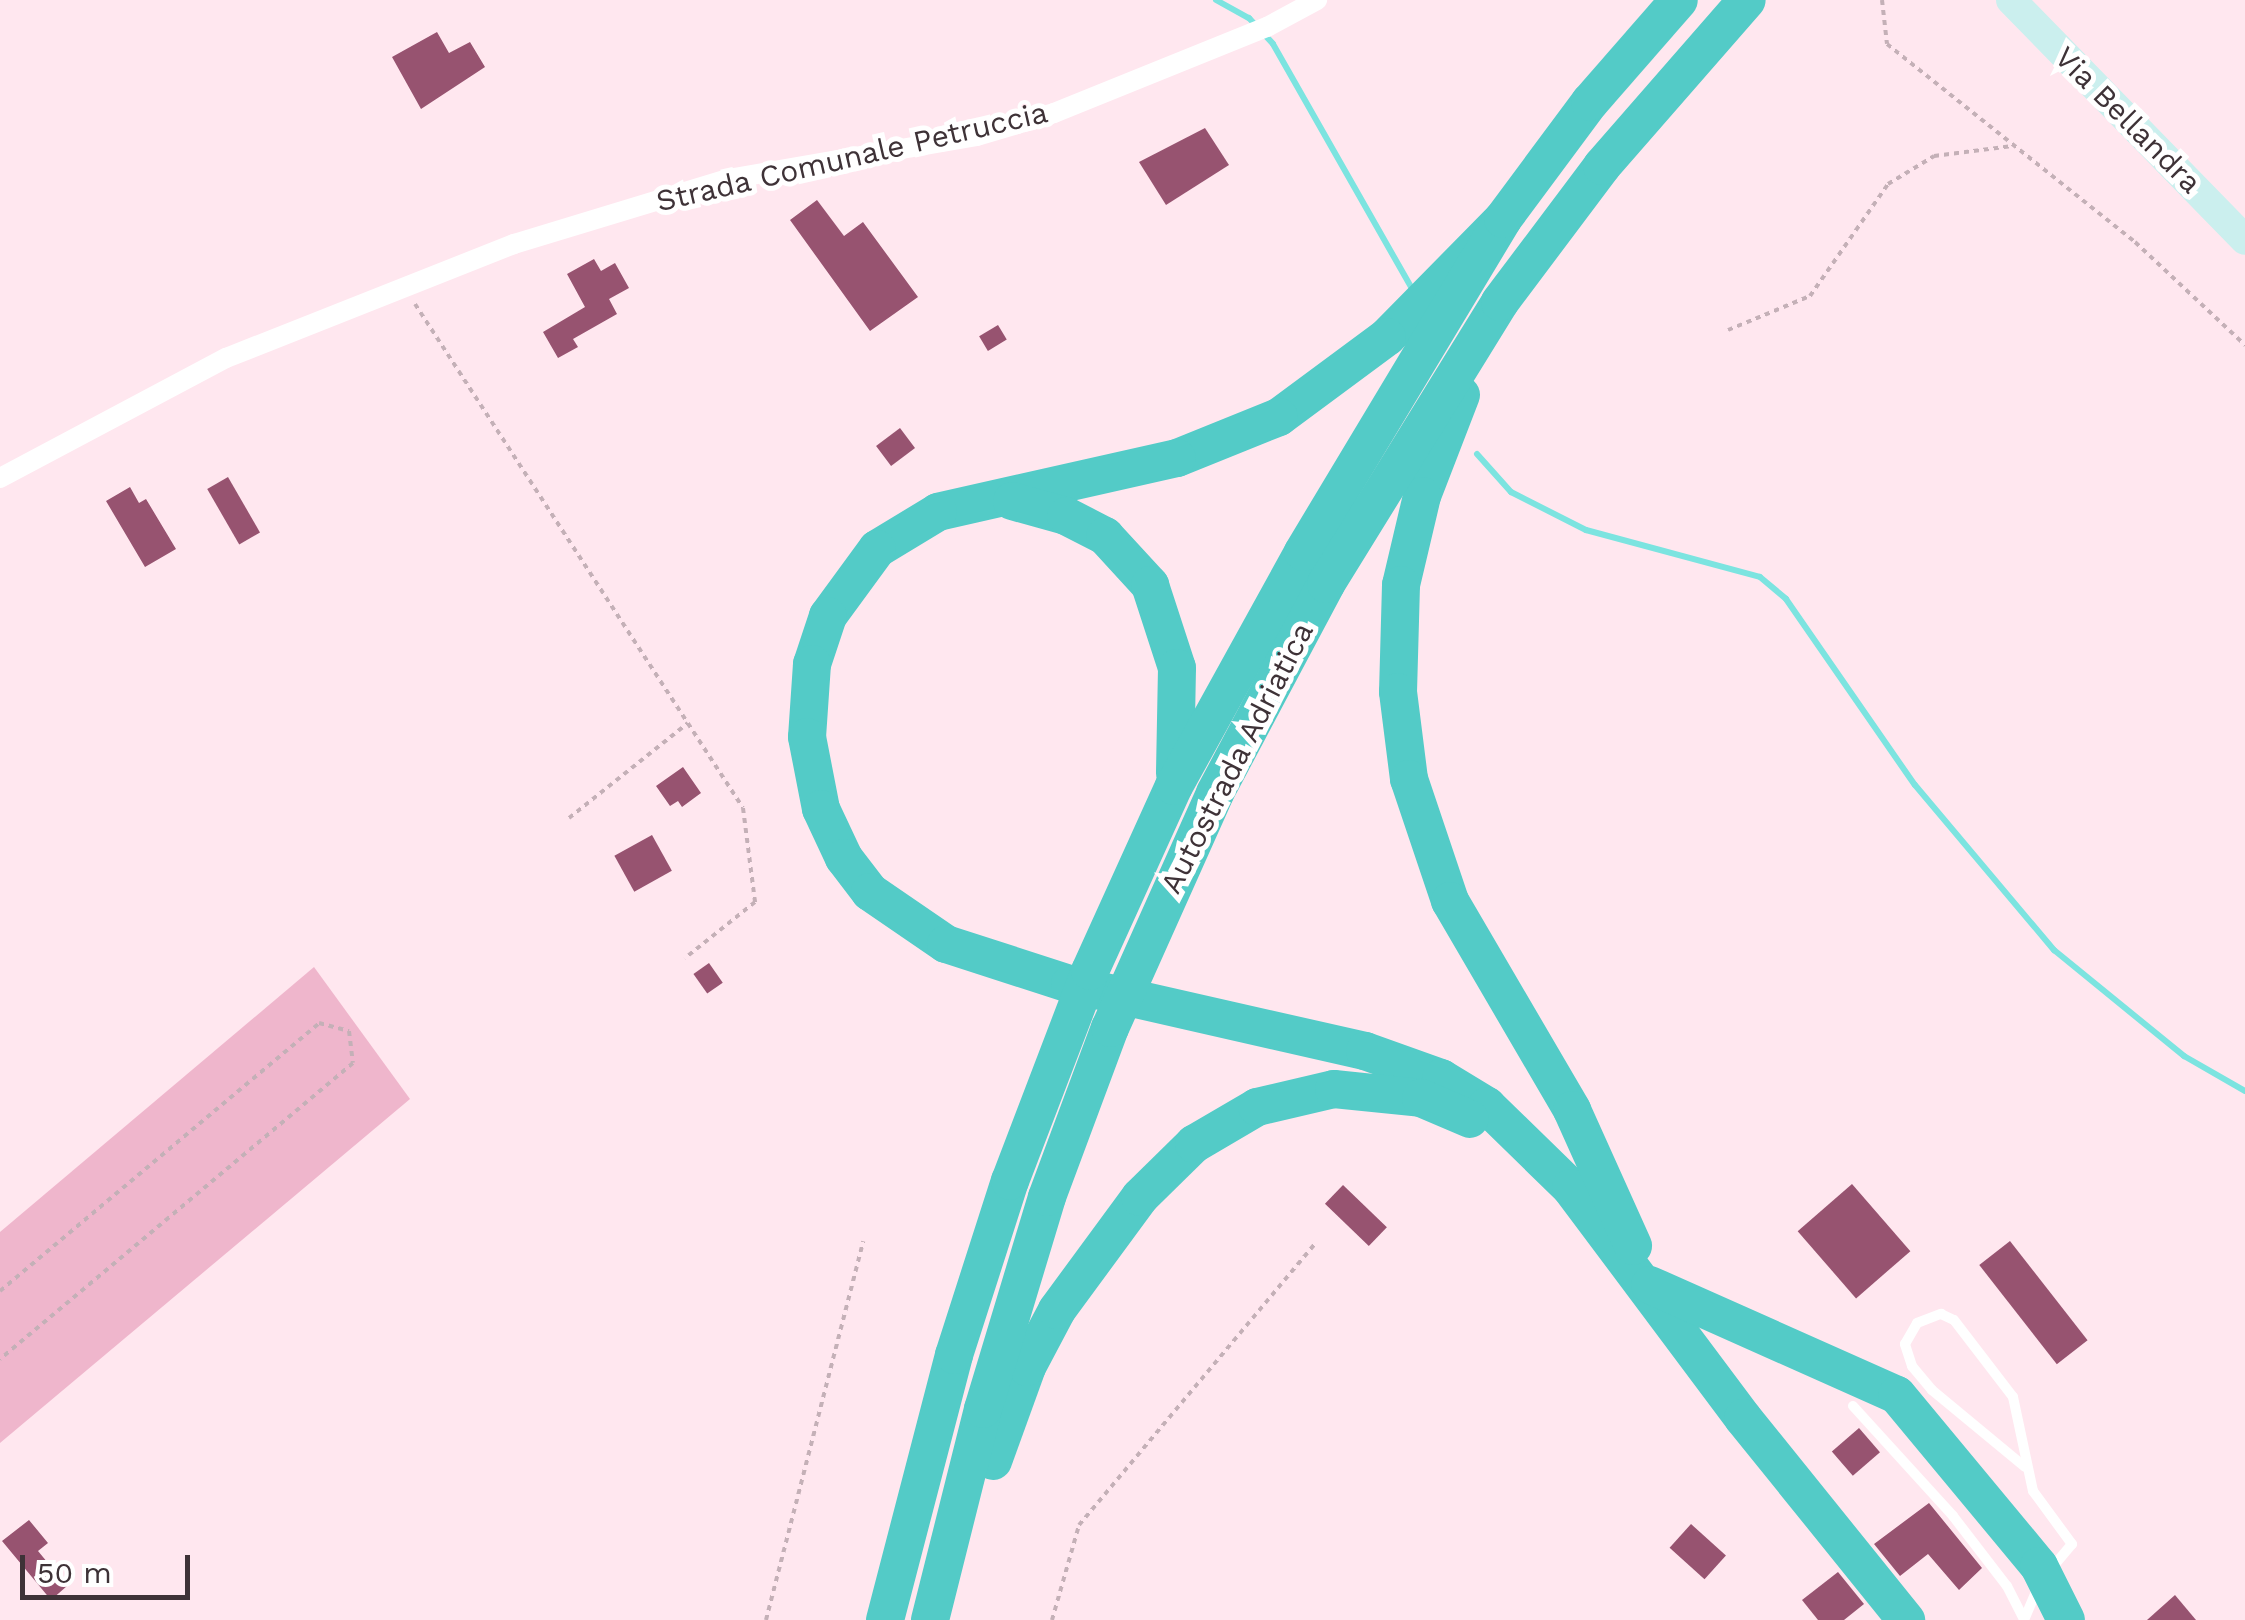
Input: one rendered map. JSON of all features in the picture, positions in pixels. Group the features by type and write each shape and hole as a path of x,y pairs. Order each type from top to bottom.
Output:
{"highway":[{"name":"Autostrada Adriatica","path":"885,1620 954,1355 1010,1181 1090,971 1174,786 1302,552 1503,219 1590,102 1678,0"},
{"name":"Autostrada Adriatica","path":"930,1620 1025,1267 1139,960 1284,659 1500,302 1602,166 1747,0"},
{"path":"1503,219 1387,337 1295,408 1195,453 929,516 860,568 820,634 809,678 807,737 820,809 860,881 926,934 1016,969 1176,1010 1365,1051 1458,1087 1538,1151 1649,1285 1743,1418 1906,1620"},
{"path":"1500,302 1432,467 1406,554 1396,638 1405,756 1420,821 1450,901 1572,1110 1649,1285"},
{"path":"1004,500 1095,530 1150,585 1177,668 1174,786"},
{"path":"940,1620 1016,1394 1058,1310 1148,1186 1194,1144 1247,1111 1347,1088 1439,1104 1516,1150 1649,1285 1897,1396 2046,1574 2066,1620"}],"main road":[{"name":"Via Bellandra","path":"2011,0 2245,240"}],"street":[{"name":"Strada Comunale Petruccia","path":"0,478 226,358 514,244 728,179 977,136 1054,113 1258,31 1317,0"}],"lane":[{"path":"2024,1620 2046,1574 2072,1544 2038,1503 2026,1467 2020,1415 1999,1374 1954,1320 1941,1314 1917,1323 1906,1344 1912,1366 1932,1390 2026,1467"},
{"path":"1853,1406 1953,1516 2007,1586 2024,1620"}],"path":[{"path":"1882,0 1887,44 2135,242 2245,345"},
{"path":"1728,330 1810,296 1888,184 1934,156 2012,146"},
{"path":"404,288 742,808 755,902 686,958"},
{"path":"569,818 688,724"},
{"path":"0,1290 319,1023 350,1031 353,1062 0,1359"},
{"path":"766,1620 863,1241"},
{"path":"1052,1620 1079,1526 1314,1244"}],"shaded area":[{"path":"314,967 410,1099 0,1443 0,1232"}],"building":[{"path":"437,32 449,53 470,42 485,67 421,109 392,57"},
{"path":"1205,128 1229,165 1166,205 1139,162"},
{"path":"817,200 844,236 863,222 918,297 870,331 790,220"},
{"path":"594,259 601,271 615,263 629,288 609,299 617,314 573,339 578,347 558,358 543,332 585,307 567,274"},
{"path":"998,325 1007,340 988,351 979,336"},
{"path":"900,428 915,448 891,466 876,446"},
{"path":"228,477 260,532 239,544 207,489"},
{"path":"130,487 139,503 146,499 176,549 145,567 106,501"},
{"path":"683,767 701,793 682,807 678,801 670,806 656,786"},
{"path":"652,835 672,871 634,892 614,856"},
{"path":"709,963 723,983 707,994 693,974"},
{"path":"1852,1184 1910,1251 1856,1298 1798,1231"},
{"path":"1343,1185 1387,1227 1369,1246 1325,1204"},
{"path":"2010,1241 2088,1340 2057,1364 1979,1265"},
{"path":"1859,1428 1880,1452 1853,1476 1832,1452"},
{"path":"1929,1503 1982,1568 1959,1590 1928,1554 1900,1576 1874,1544"},
{"path":"29,1520 48,1543 38,1551 67,1586 51,1600 2,1541"},
{"path":"1691,1524 1726,1555 1705,1579 1670,1548"},
{"path":"1838,1572 1864,1604 1844,1620 1818,1620 1802,1600"},
{"path":"2175,1595 2196,1620 2147,1620"}],"waterway":[{"path":"1216,0 1249,18 1273,44 1413,290"},
{"path":"1477,454 1511,492 1586,530 1760,577 1786,599 1915,785 2054,950 2184,1056 2245,1091"}]}
